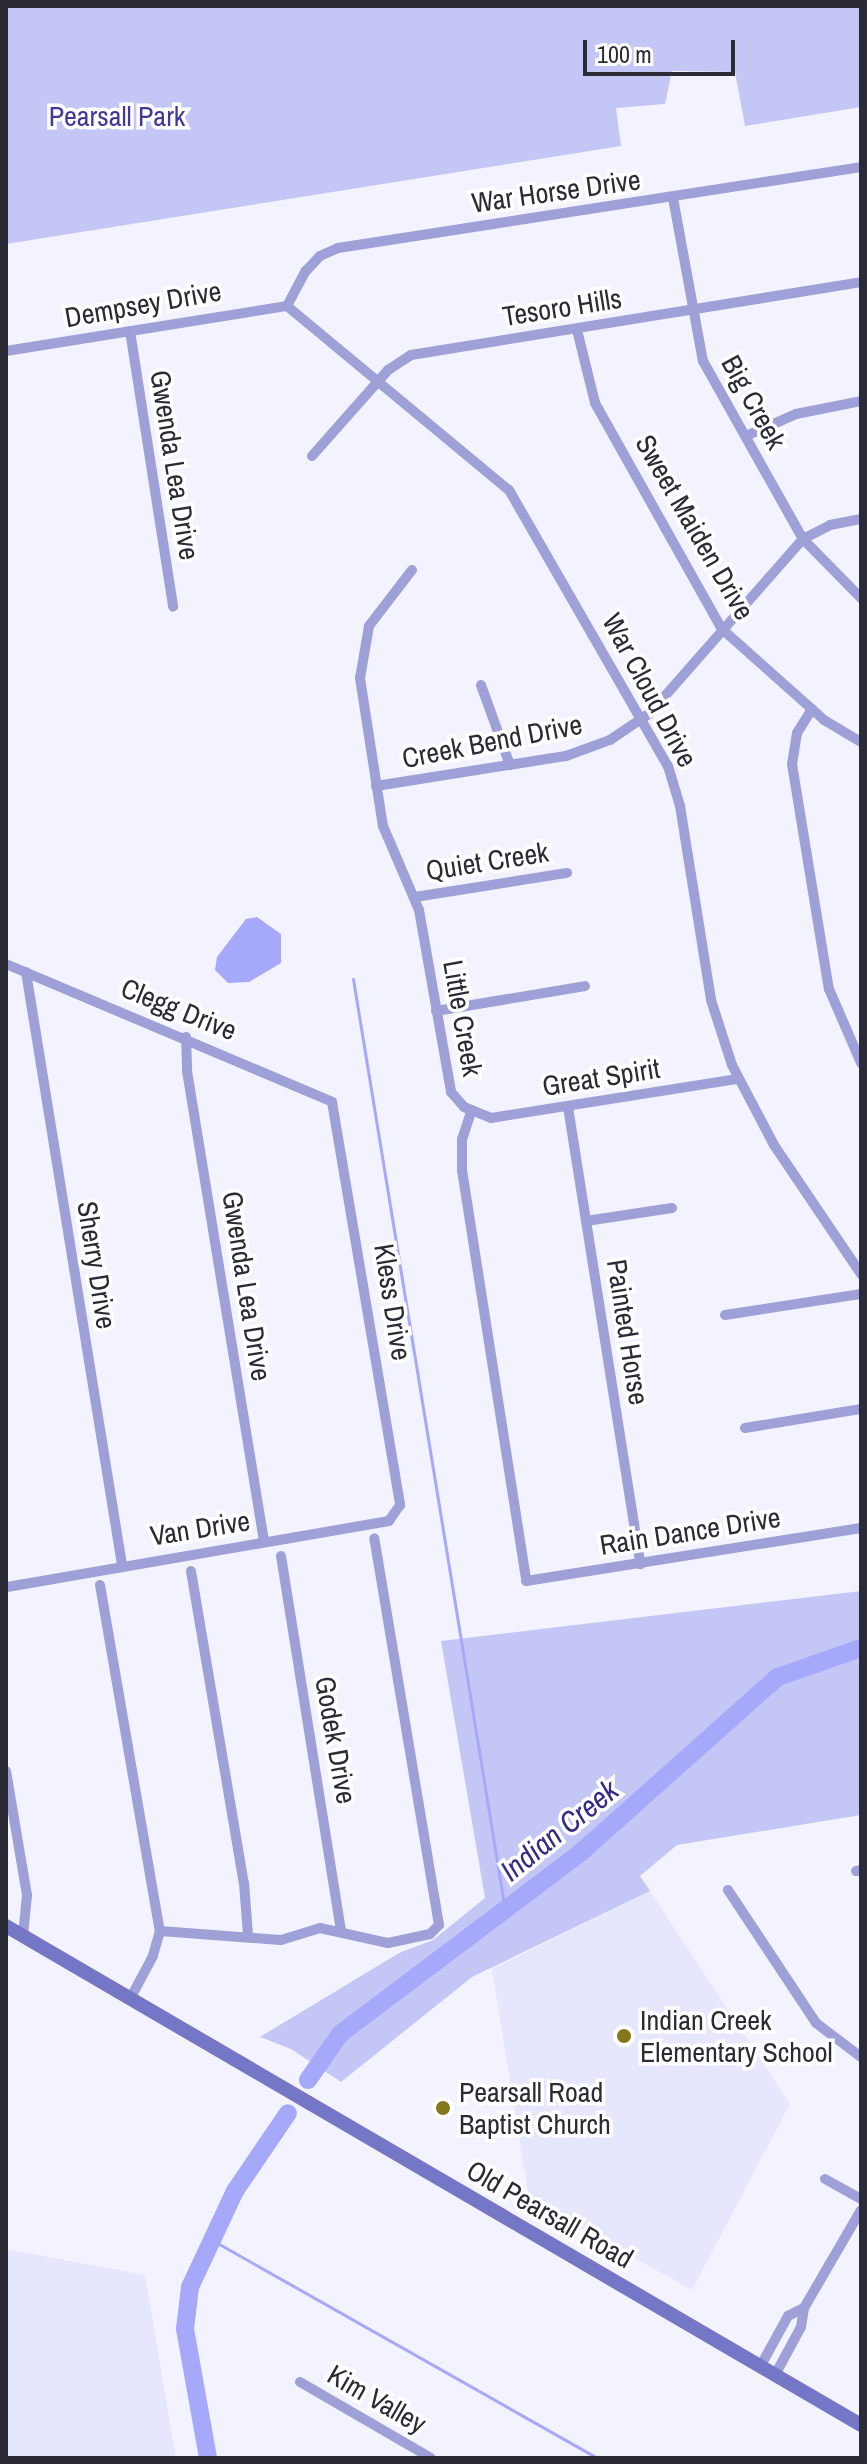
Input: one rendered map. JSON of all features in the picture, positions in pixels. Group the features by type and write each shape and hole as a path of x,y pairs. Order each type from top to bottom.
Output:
{"main road":[{"name":"Old Pearsall Road","path":"6,1926 861,2425"}],"street":[{"name":"War Horse Drive","path":"287,306 306,271 320,256 338,248 861,167"},
{"name":"Big Creek","path":"673,198 703,361 803,539 861,598"},
{"name":"Tesoro Hills","path":"312,456 379,381 411,355 861,282"},
{"name":"Dempsey Drive","path":"6,351 287,306"},
{"name":"War Cloud Drive","path":"287,306 509,490 668,766 678,796 711,1000 738,1079 774,1145 861,1274"},
{"name":"Sweet Maiden Drive","path":"577,330 595,403 722,629 812,709 861,742"},
{"name":"Gwenda Lea Drive","path":"130,331 173,607"},
{"path":"746,436 796,414 861,401"},
{"name":"Creek Bend Drive","path":"376,786 588,750 641,720 803,539 830,525 861,519"},
{"name":"Little Creek","path":"412,570 374,616 360,657 383,826 415,897 448,1083 471,1112 462,1139 462,1170 526,1581"},
{"path":"481,685 510,765"},
{"path":"812,709 797,733 792,764 829,989 861,1063"},
{"name":"Quiet Creek","path":"415,897 567,873"},
{"name":"Clegg Drive","path":"6,964 186,1037 332,1102"},
{"name":"Sherry Drive","path":"26,972 122,1565"},
{"path":"436,1011 585,986"},
{"name":"Gwenda Lea Drive","path":"186,1037 187,1071 264,1541"},
{"name":"Great Spirit","path":"471,1112 491,1118 738,1079"},
{"name":"Kless Drive","path":"332,1102 400,1512"},
{"name":"Painted Horse","path":"568,1107 640,1564"},
{"path":"586,1221 672,1208"},
{"path":"725,1315 861,1294"},
{"path":"745,1428 861,1409"},
{"name":"Van Drive","path":"6,1587 389,1521 400,1512"},
{"name":"Rain Dance Drive","path":"526,1581 861,1528"},
{"path":"160,1931 248,1935 281,1940 320,1928 388,1943 430,1934 439,1925 374,1538"},
{"name":"Godek Drive","path":"281,1556 341,1932"},
{"path":"191,1571 244,1883 248,1935"},
{"path":"100,1585 160,1931 153,1956 130,1999"},
{"path":"6,1771 27,1895 23,1936"},
{"path":"728,1890 816,2023 861,2057"},
{"path":"825,2179 861,2199"},
{"path":"775,2375 801,2327 804,2308 861,2210"},
{"path":"760,2367 788,2316 804,2308"},
{"name":"Kim Valley","path":"300,2382 431,2458"}],"shaded area":[{"name":"Indian Creek Elementary School","path":"650,1891 790,2104 692,2290 529,2199 492,1969"},
{"path":"6,2249 145,2275 176,2458 6,2458"}],"green space":[{"name":"Pearsall Park","path":"6,6 861,6 861,107 745,126 735,72 672,71 665,104 616,108 621,146 6,244"},
{"path":"861,1591 861,1815 677,1845 640,1876 650,1891 472,1977 341,2082 291,2049 260,2037 399,1953 433,1940 485,1898 441,1641"}],"water":[{"path":"257,917 281,934 281,963 249,982 228,983 215,970 217,957 246,919"}],"waterway":[{"path":"353,979 505,1910"},
{"name":"Indian Creek","path":"308,2080 340,2034 579,1854 778,1677 861,1648"},
{"name":"Indian Creek","path":"208,2458 185,2329 190,2287 235,2191 288,2113"},
{"path":"212,2240 597,2458"}],"place":[{"name":"Indian Creek Elementary School","path":"624,2036"},
{"name":"Pearsall Road Baptist Church","path":"443,2108"}]}
